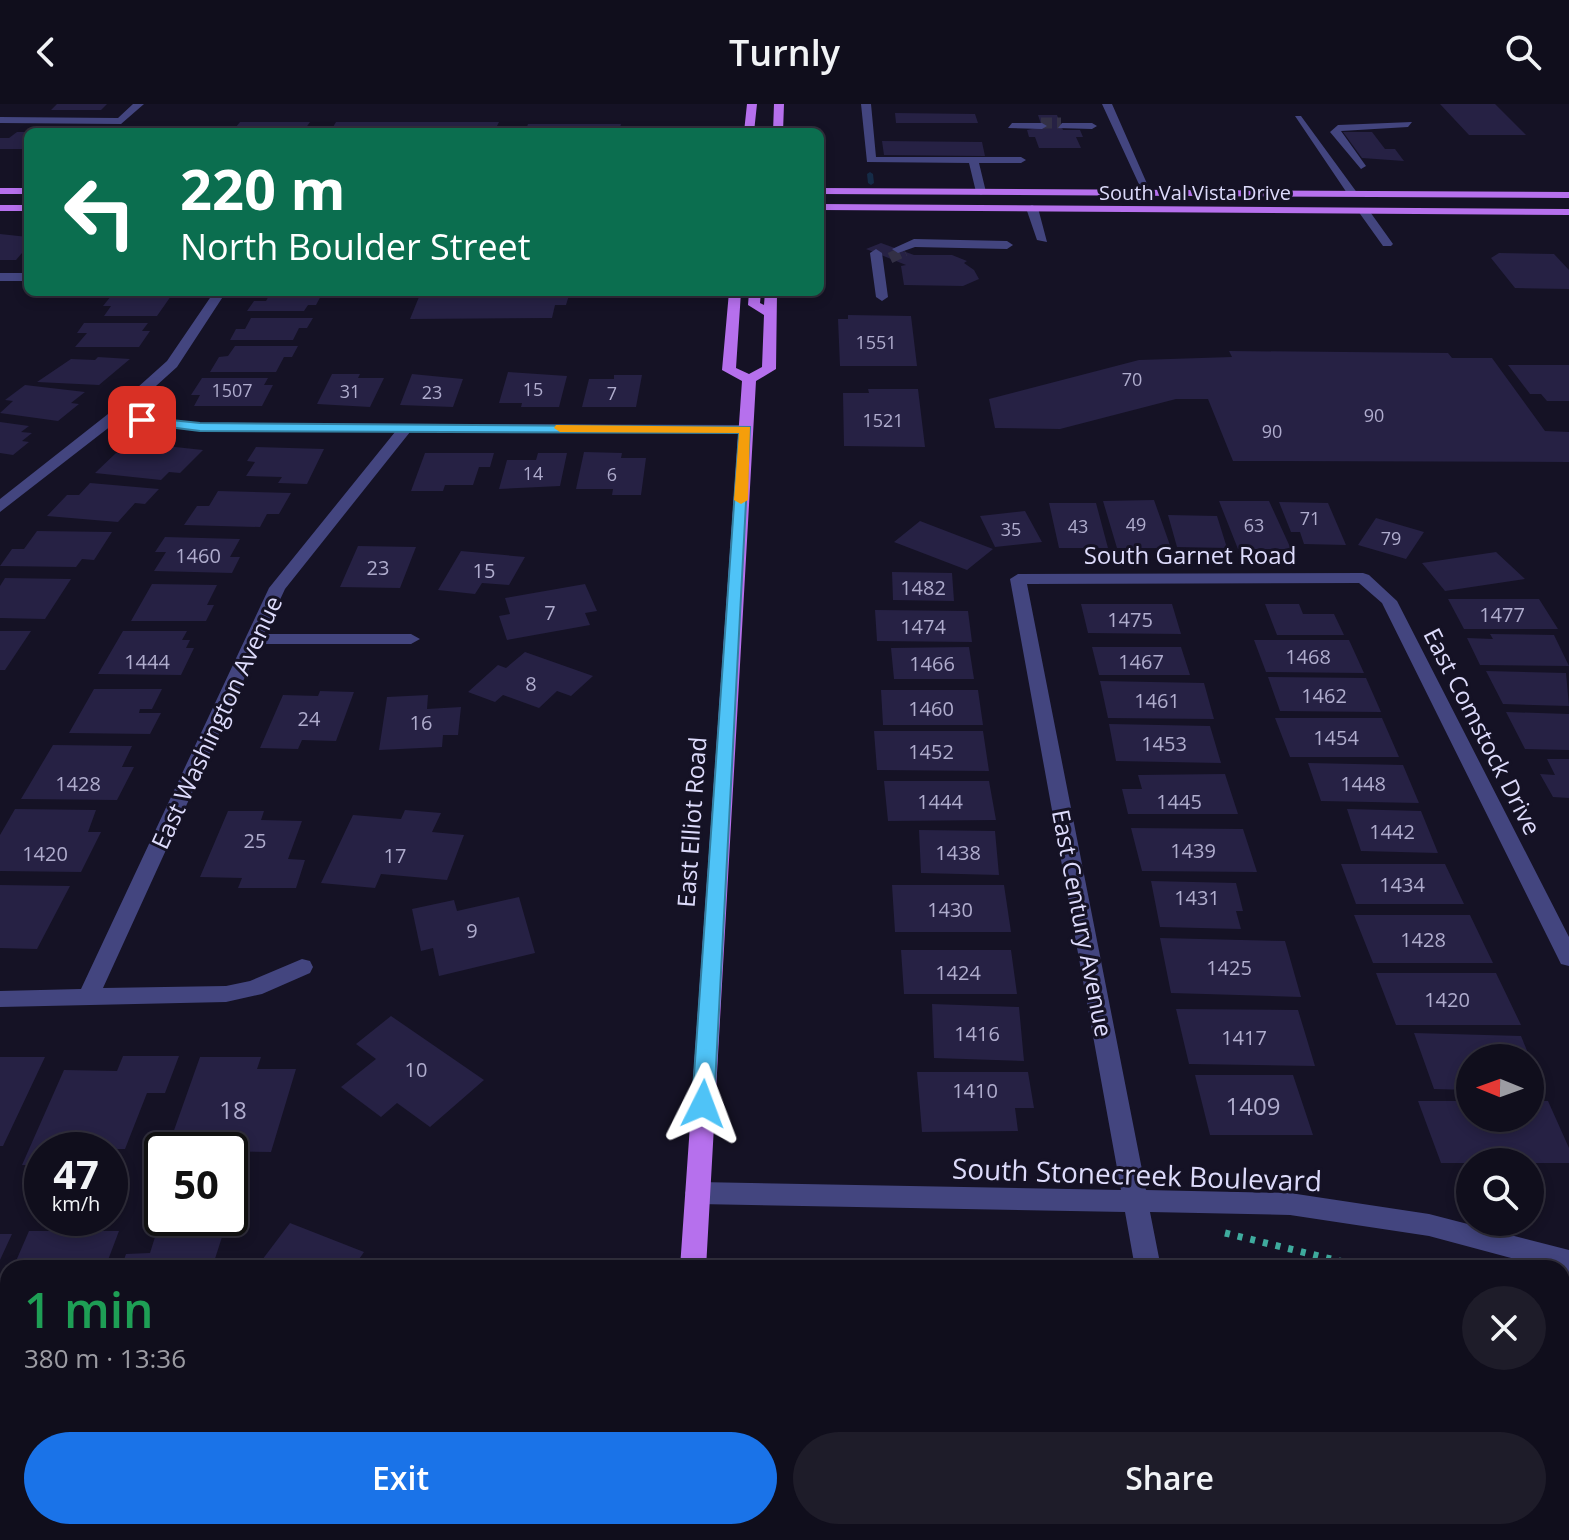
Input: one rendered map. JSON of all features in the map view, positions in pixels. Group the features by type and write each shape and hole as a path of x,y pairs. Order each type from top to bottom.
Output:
{"main road":[{"path":"749,128 752,104"},
{"path":"778,128 779,104"},
{"path":"0,191 24,191"},
{"name":"South Val Vista Drive","path":"824,191 1569,195"},
{"path":"1353,194 1364,211"},
{"name":"South Val Vista Drive","path":"824,207 1569,212"},
{"path":"0,208 24,208"},
{"path":"735,296 729,370 749,379 769,369 771,296"},
{"path":"755,296 754,305 770,313"},
{"name":"East Elliot Road","path":"694,1260 749,379"}],"street":[{"path":"0,120 121,121 139,104"},
{"path":"866,104 871,160 1021,160"},
{"path":"1107,104 1148,193"},
{"path":"1298,118 1353,194"},
{"path":"1011,121 1040,121"},
{"path":"1060,121 1090,121"},
{"path":"1361,166 1335,132 1338,128 1408,124"},
{"path":"973,160 981,192"},
{"path":"1032,208 1043,240"},
{"path":"1364,211 1387,244"},
{"path":"888,298 894,251 915,247 1007,245"},
{"path":"0,277 24,277"},
{"path":"0,507 113,417 172,364 217,296"},
{"path":"113,417 200,427 746,429"},
{"name":"East Washington Avenue","path":"87,999 277,588 407,427"},
{"name":"South Garnet Road","path":"1018,579 1363,578"},
{"name":"East Comstock Drive","path":"1363,578 1389,601 1569,958"},
{"name":"East Century Avenue","path":"1018,579 1146,1260"},
{"path":"254,639 411,639"},
{"path":"0,999 226,994 254,988 302,967"},
{"name":"South Stonecreek Boulevard","path":"698,1193 1290,1204 1429,1225 1561,1260"}],"path":[{"path":"1220,1231 1261,1245 1344,1260"}],"building":[{"path":"57,104 107,104 101,110 51,110"},
{"path":"1440,104 1495,104 1526,135 1469,135"},
{"path":"895,113 975,114 978,123 896,123"},
{"path":"1038,115 1057,115 1063,130 1080,130 1083,137 1076,137 1081,148 1039,148 1035,137 1029,137 1027,130 1042,127"},
{"path":"240,122 310,122 306,128 235,128"},
{"path":"336,122 499,122 496,128 332,128"},
{"path":"528,124 621,124 620,128 526,128"},
{"path":"17,132 24,132 24,148 0,149 0,138 9,138"},
{"path":"1343,132 1372,132 1385,149 1395,149 1404,161 1362,158"},
{"path":"882,141 982,142 985,156 884,155"},
{"path":"0,234 24,237 24,251 16,260 0,260"},
{"path":"881,243 914,255 952,255 967,261 964,263 974,270 979,279 963,286 904,285 901,266 906,265 866,249"},
{"path":"1499,253 1554,254 1569,270 1569,289 1515,288 1491,258"},
{"path":"111,296 171,296 157,316 104,316 111,306 103,306"},
{"path":"269,296 321,296 316,305 308,305 304,311 247,311 254,301 266,301"},
{"path":"419,296 569,296 566,305 555,305 552,318 410,319"},
{"path":"848,315 911,316 917,366 840,366 838,319 848,319"},
{"path":"251,318 313,318 307,328 299,328 293,340 230,340 236,329 245,329"},
{"path":"84,323 148,323 142,331 150,331 139,347 75,347 87,333 77,333"},
{"path":"235,346 298,346 292,357 284,357 276,372 210,372 219,357 228,356"},
{"path":"1229,351 1448,353 1452,358 1492,358 1545,431 1569,432 1569,462 1233,461 1208,399 1176,399 1060,429 995,428 989,399 1139,360 1232,357"},
{"path":"98,357 130,359 99,385 37,382 71,359 95,360"},
{"path":"1508,365 1569,365 1569,401 1547,401 1541,394 1530,394"},
{"path":"508,372 567,376 559,407 521,407 522,403 499,403"},
{"path":"332,374 384,378 370,407 317,404"},
{"path":"412,374 463,379 453,407 400,405"},
{"path":"614,375 642,375 636,407 582,407 589,379 614,379"},
{"path":"202,378 268,378 264,385 273,385 262,406 194,406 200,395 191,395"},
{"path":"25,385 85,392 71,403 79,404 58,421 0,413 13,401 5,400"},
{"path":"868,389 918,389 925,447 844,446 843,393 869,393"},
{"path":"0,422 29,426 21,432 32,433 22,441 29,442 13,455 0,453"},
{"path":"138,443 203,450 180,473 169,472 161,480 95,473 116,453 126,454"},
{"path":"256,447 324,449 307,484 278,483 282,477 246,476 255,462 247,461"},
{"path":"584,452 622,453 621,458 646,458 641,495 612,495 613,489 576,489"},
{"path":"425,453 494,453 490,467 479,467 473,485 445,485 443,491 411,491"},
{"path":"538,453 567,453 560,486 499,489 507,460 536,460"},
{"path":"90,483 159,489 145,504 135,503 118,522 47,516 67,495 79,495"},
{"path":"218,491 291,493 279,514 267,514 260,527 184,525 197,506 209,506"},
{"path":"1154,500 1171,548 1117,548 1103,501"},
{"path":"1219,501 1269,501 1291,549 1238,549"},
{"path":"1279,502 1328,503 1346,545 1304,544 1300,532 1291,532"},
{"path":"1049,503 1096,503 1108,548 1059,548"},
{"path":"1025,511 1042,542 995,547 980,516"},
{"path":"1168,515 1217,516 1227,548 1177,547"},
{"path":"1376,518 1424,532 1406,559 1358,545"},
{"path":"920,521 993,549 967,570 894,542"},
{"path":"37,531 112,532 94,560 82,559 76,567 0,566 12,549 24,549"},
{"path":"165,537 240,539 230,557 240,557 232,573 154,571 166,552 155,552"},
{"path":"358,546 416,547 400,588 340,587"},
{"path":"461,551 525,557 509,585 482,583 475,594 438,590"},
{"path":"1496,552 1525,579 1445,591 1422,563"},
{"path":"892,572 952,573 954,601 893,600"},
{"path":"5,578 71,579 45,619 0,618 0,586"},
{"path":"152,584 217,585 207,605 214,605 206,621 131,621"},
{"path":"585,584 597,611 585,613 590,625 507,640 499,616 510,614 505,598"},
{"path":"1448,599 1539,599 1558,629 1464,629"},
{"path":"1081,604 1172,604 1181,634 1088,633"},
{"path":"1265,604 1299,604 1303,614 1334,614 1344,635 1277,635"},
{"path":"875,610 968,611 972,642 877,641"},
{"path":"0,631 31,631 5,670 0,670"},
{"path":"123,631 187,631 182,640 190,640 186,648 194,648 181,675 98,674"},
{"path":"1490,634 1554,635 1569,666 1480,665 1467,638 1493,639"},
{"path":"1254,640 1349,640 1364,673 1266,672"},
{"path":"969,647 974,679 894,679 891,648"},
{"path":"1092,647 1181,647 1190,675 1099,675"},
{"path":"525,652 593,676 571,696 557,691 539,708 503,695 495,702 468,692 498,665 506,668"},
{"path":"1486,671 1566,673 1569,706 1503,704"},
{"path":"1268,677 1366,678 1381,712 1280,711"},
{"path":"1100,681 1204,683 1214,719 1108,718"},
{"path":"94,689 162,689 152,709 140,709 139,713 161,713 150,734 69,733"},
{"path":"881,690 978,690 983,725 883,725"},
{"path":"320,691 354,692 336,741 302,740 298,749 260,748 283,695 318,696"},
{"path":"428,695 427,709 461,707 458,735 443,735 442,747 379,750 387,697"},
{"path":"1506,712 1569,714 1569,750 1525,749"},
{"path":"1275,718 1382,718 1399,757 1290,757"},
{"path":"1109,724 1210,726 1221,763 1116,761"},
{"path":"874,731 983,731 989,771 877,770"},
{"path":"53,745 132,746 122,767 134,767 117,800 21,799"},
{"path":"1547,759 1569,759 1569,798 1553,797 1540,774 1555,775"},
{"path":"1308,763 1403,765 1419,803 1321,801"},
{"path":"1225,774 1238,814 1128,814 1122,789 1142,789 1138,775"},
{"path":"884,781 989,781 996,820 888,821"},
{"path":"15,809 96,810 88,832 101,832 81,872 0,871 0,835"},
{"path":"1347,809 1421,811 1438,853 1361,851"},
{"path":"405,810 441,813 432,832 464,835 447,880 381,874 375,888 321,883 353,815 401,819"},
{"path":"228,811 264,811 261,820 302,821 288,859 305,860 296,888 238,888 242,878 200,877"},
{"path":"1131,828 1243,829 1257,872 1142,871"},
{"path":"919,830 995,831 999,875 921,873"},
{"path":"1341,864 1445,864 1464,904 1356,904"},
{"path":"1151,881 1236,883 1243,911 1236,911 1241,929 1160,927"},
{"path":"0,885 70,886 37,949 0,948"},
{"path":"892,885 1004,885 1011,932 895,932"},
{"path":"519,897 535,953 439,976 433,948 421,951 412,909 454,900 457,911"},
{"path":"1354,915 1470,915 1493,963 1373,963"},
{"path":"1160,938 1285,941 1301,997 1171,993"},
{"path":"901,950 1011,950 1017,994 904,994"},
{"path":"1376,973 1496,973 1521,1025 1396,1025"},
{"path":"932,1004 1019,1007 1024,1061 934,1058"},
{"path":"1176,1009 1298,1010 1315,1066 1189,1064"},
{"path":"391,1016 484,1080 430,1127 397,1103 381,1117 341,1087 376,1059 356,1044"},
{"path":"1414,1033 1521,1036 1524,1044 1456,1044 1456,1090 1434,1089"},
{"path":"123,1056 179,1056 165,1093 147,1093 128,1141 128,1132 37,1132 64,1070 117,1071"},
{"path":"0,1057 45,1057 3,1146 0,1146"},
{"path":"200,1057 261,1057 257,1069 296,1069 271,1152 248,1152 248,1132 173,1132"},
{"path":"917,1072 1028,1072 1034,1108 1015,1108 1018,1131 922,1132"},
{"path":"1195,1075 1293,1075 1313,1135 1210,1135"},
{"path":"1418,1101 1456,1101 1456,1132 1544,1132 1544,1101 1548,1101 1569,1148 1569,1163 1544,1163 1544,1148 1456,1148 1456,1163 1441,1163"},
{"path":"290,1223 364,1252 358,1260 262,1260"},
{"path":"0,1234 12,1234 0,1260"},
{"path":"27,1236 117,1236 108,1260 16,1260"},
{"path":"155,1237 222,1237 215,1260 124,1260 126,1254 150,1253"}],"waterway":[{"path":"870,174 871,183"},
{"path":"929,224 931,230"}],"tunnel":[{"path":"1041,123 1061,123"},
{"path":"890,258 905,251"}],"slow traffic":[{"path":"560,428 746,429 741,500"}],"route":[{"path":"142,420 200,427 746,429 703,1104"}]}
